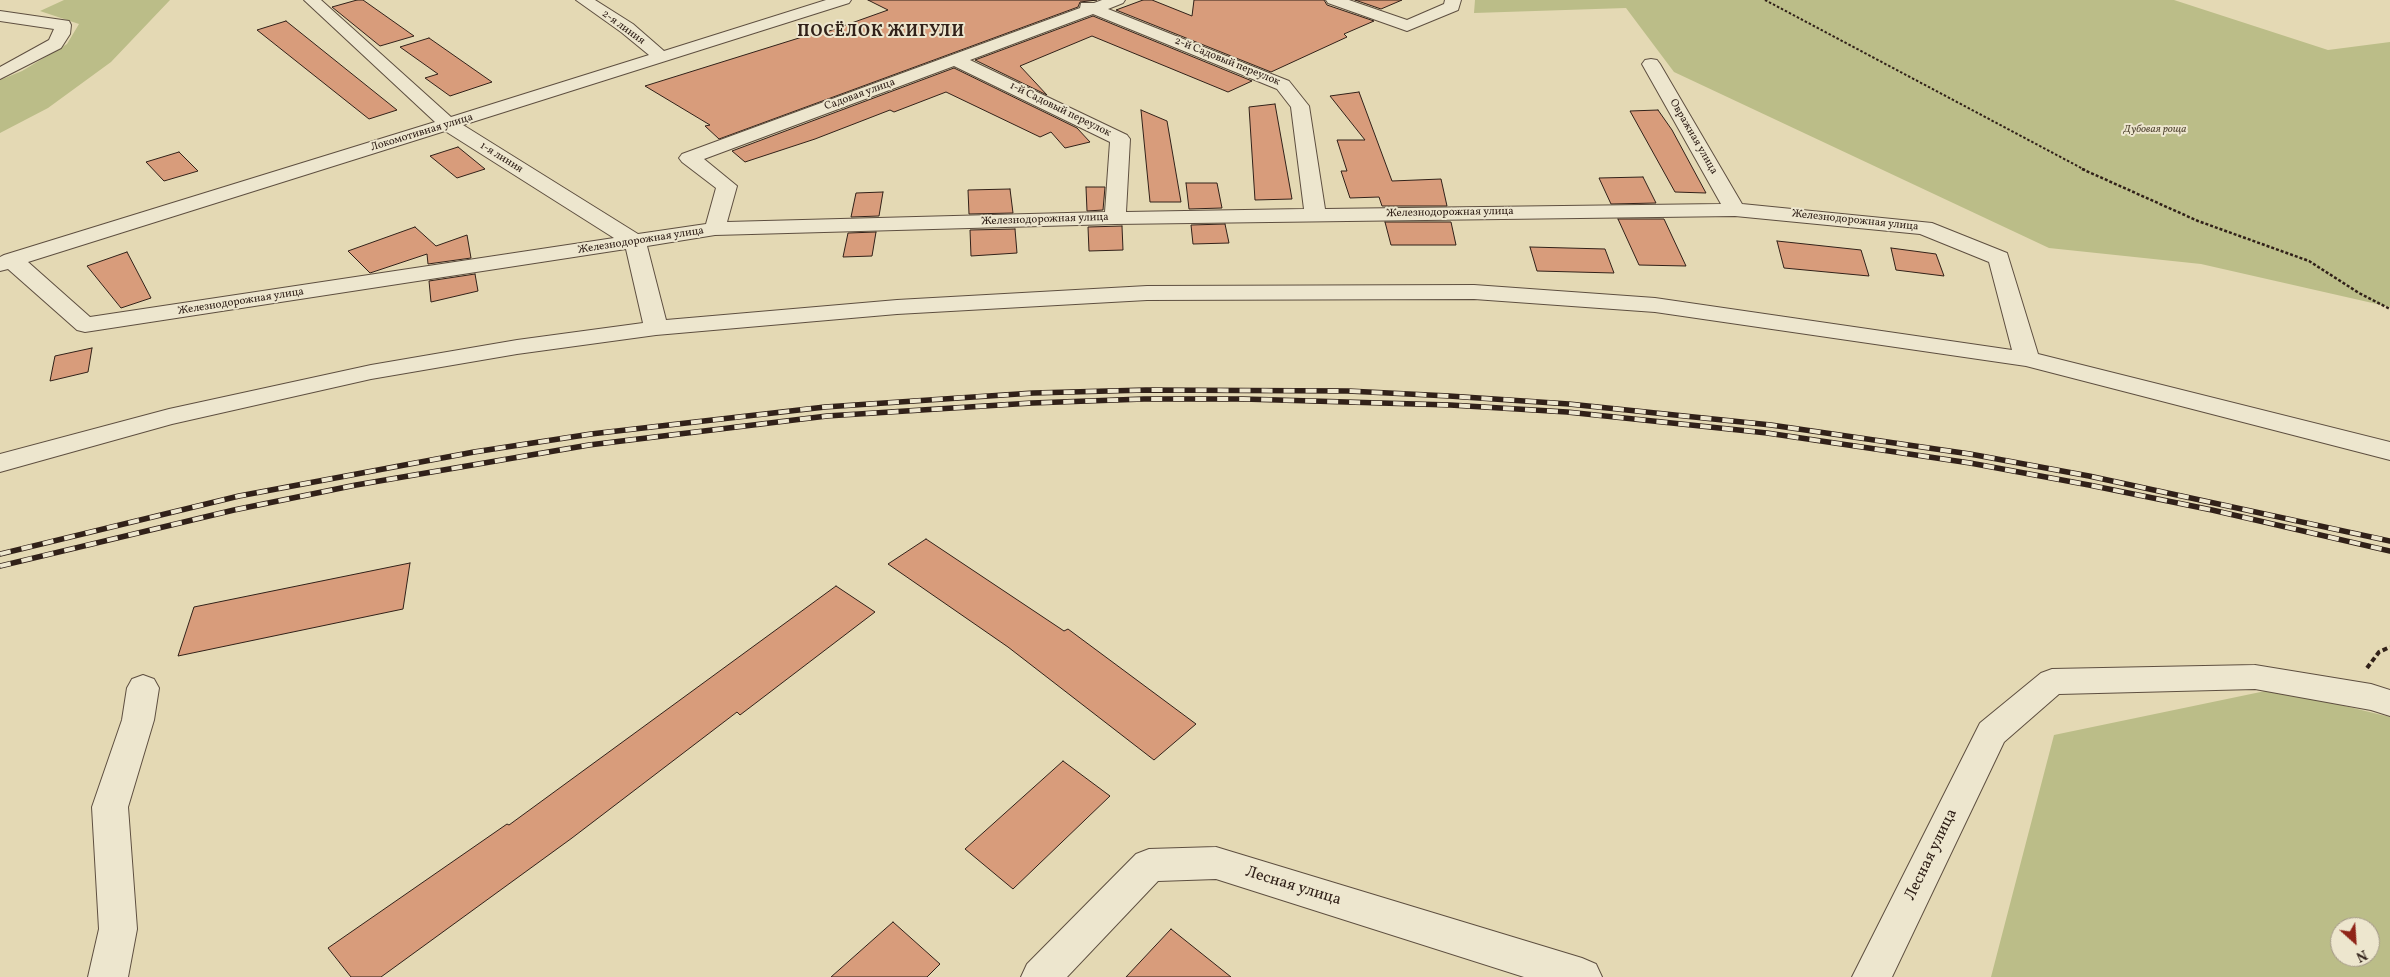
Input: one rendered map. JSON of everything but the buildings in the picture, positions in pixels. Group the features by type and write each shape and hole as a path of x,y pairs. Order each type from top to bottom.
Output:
{"street":[{"name":"1-я линия","path":"312,0 449,125 635,242"},
{"name":"2-я линия","path":"584,0 627,28 661,57"},
{"name":"Локомотивная улица","path":"6,262 449,125 843,0"},
{"name":"2-й Садовый переулок","path":"1071,0 1284,84 1300,106 1315,214"},
{"name":"Садовая улица","path":"715,229 727,186 688,158 1117,0"},
{"path":"1334,0 1408,26 1452,7 1453,0"},
{"path":"0,16 63,25 62,34 55,44 0,74"},
{"name":"1-й Садовый переулок","path":"955,60 1120,139 1115,218"},
{"name":"Овражная улица","path":"1651,64 1736,210"},
{"name":"Железнодорожная улица","path":"6,262 85,325 715,229 1315,214 1736,210 1924,228 1999,258 2027,359"},
{"path":"635,242 656,328"},
{"path":"0,463 169,417 371,372 517,347 656,328 898,307 1147,293 1474,292 1655,305 2027,359 2390,451"},
{"name":"Лесная улица","path":"1872,977 1992,734 2052,682 2255,677 2371,697 2390,703"},
{"path":"108,977 118,930 110,807 138,720 143,688"},
{"name":"Лесная улица","path":"1041,977 1149,865 1216,863 1582,977"}],"path":[{"path":"1766,0 2098,177 2198,221 2309,261 2359,293 2390,309"}],"green space":[{"path":"64,0 170,0 111,62 48,108 0,133 0,80 22,71 67,44 79,24 40,11"},
{"name":"Дубовая роща","path":"1475,0 2174,0 2328,50 2390,42 2390,307 2201,264 2049,248 1674,72 1626,8 1474,13"},
{"path":"2275,689 2390,717 2390,977 1991,977 2054,735"}],"railway":[{"path":"0,554 239,496 474,452 591,434 825,407 1033,393 1146,390 1348,391 1449,396 1569,404 1771,425 1970,454 2089,476 2390,541"},
{"path":"0,566 234,510 356,485 589,445 827,416 1032,403 1144,399 1243,399 1450,405 1567,412 1767,433 1970,463 2089,485 2212,510 2390,551"}],"district":[{"name":"ПОСЁЛОК ЖИГУЛИ","path":"881,33"}]}
